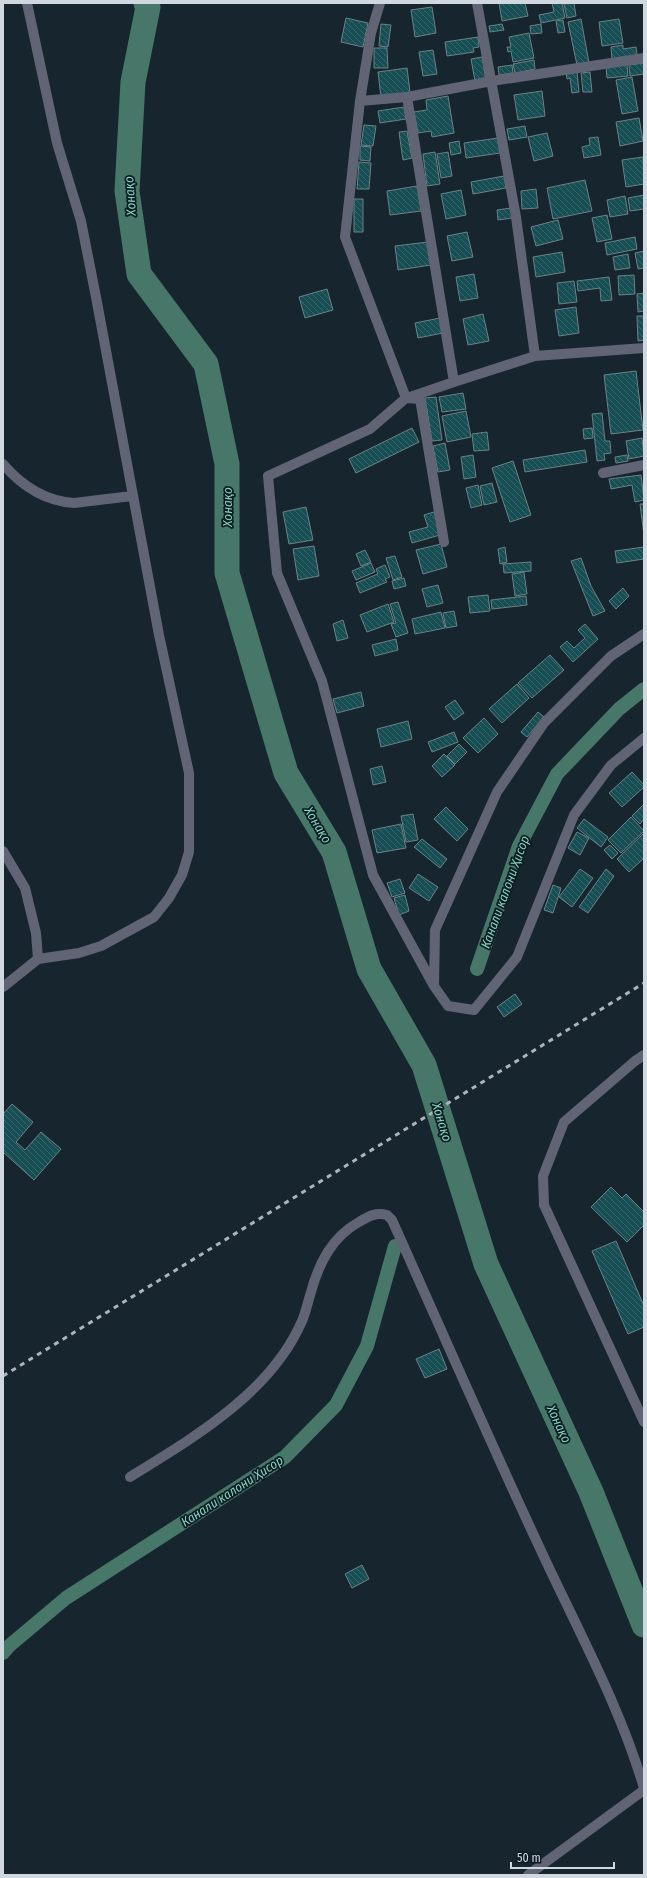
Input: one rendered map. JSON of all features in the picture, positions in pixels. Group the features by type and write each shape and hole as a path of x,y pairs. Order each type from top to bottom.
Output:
{"street":[{"path":"3,987 38,959 79,953 101,946 154,917 169,898 189,852 189,773 159,635 81,221 57,143 27,3"},
{"path":"380,3 371,33 360,101 345,237 406,398"},
{"path":"477,3 516,217 535,356"},
{"path":"360,101 407,97 492,81 644,58"},
{"path":"407,97 454,382"},
{"path":"644,348 535,356 406,398 370,429 268,476 277,573 322,681 373,875 434,986 448,1006 474,1010 517,957 574,815 611,765 644,738"},
{"path":"406,398 420,399 444,542"},
{"path":"3,464 12,474 30,489 65,502 74,503 132,496"},
{"path":"603,473 644,465"},
{"path":"434,986 435,930 497,792 544,723 611,656 644,634"},
{"path":"3,851 24,888 36,932 38,959"},
{"path":"644,1055 564,1122 543,1176 544,1205 644,1422"},
{"path":"130,1477 197,1435 237,1403 269,1373 302,1321 311,1290 324,1257 333,1242 354,1224 372,1214 387,1215 392,1220 536,1541 603,1683 634,1755 644,1789 528,1875"}],"building":[{"path":"499,3 525,3 528,16 502,21"},
{"path":"552,3 562,3 565,18 541,23 539,15 554,12"},
{"path":"574,3 576,16 567,18 564,4"},
{"path":"432,7 436,33 415,37 411,10"},
{"path":"346,18 368,23 363,47 341,42"},
{"path":"581,19 589,63 577,65 568,22"},
{"path":"619,19 623,43 602,46 599,22"},
{"path":"563,20 565,32 558,33 556,21"},
{"path":"381,24 391,25 388,47 379,46"},
{"path":"502,24 504,30 490,32 489,26"},
{"path":"541,24 542,33 531,34 530,26"},
{"path":"529,33 534,58 513,62 511,51 508,52 507,47 511,47 509,37"},
{"path":"478,37 479,47 473,48 474,52 447,56 445,42"},
{"path":"623,45 623,49 636,47 637,55 612,59 611,47"},
{"path":"374,48 387,48 388,68 374,68"},
{"path":"433,50 437,74 423,76 419,52"},
{"path":"482,57 486,80 475,81 471,59"},
{"path":"534,60 535,69 515,73 513,64"},
{"path":"644,63 644,74 630,76 629,65"},
{"path":"512,65 513,73 499,75 498,67"},
{"path":"627,65 628,76 607,78 606,67"},
{"path":"407,68 410,92 381,97 378,72"},
{"path":"577,71 579,92 572,93 570,78 567,79 566,73"},
{"path":"590,72 592,92 583,92 581,73"},
{"path":"632,77 638,111 622,114 616,80"},
{"path":"542,91 545,116 518,120 514,95"},
{"path":"448,96 454,133 432,137 431,131 418,133 414,112 427,110 426,100"},
{"path":"404,107 406,119 380,123 378,111"},
{"path":"639,118 643,141 620,146 616,122"},
{"path":"364,125 376,126 373,146 361,145"},
{"path":"525,126 527,137 509,140 507,129"},
{"path":"407,131 412,158 403,160 399,132"},
{"path":"547,133 553,156 534,161 528,137"},
{"path":"598,137 601,155 584,158 582,147 590,145 589,138"},
{"path":"498,138 500,153 466,158 464,143"},
{"path":"459,141 461,153 451,155 449,143"},
{"path":"360,146 371,147 370,161 360,160"},
{"path":"435,152 440,184 427,186 423,154"},
{"path":"448,152 452,176 441,178 437,154"},
{"path":"643,157 644,184 626,187 622,160"},
{"path":"359,162 371,163 369,189 357,189"},
{"path":"504,176 506,188 473,194 471,182"},
{"path":"585,180 592,211 553,219 547,188"},
{"path":"417,186 421,211 390,215 387,191"},
{"path":"536,189 538,208 522,209 521,191"},
{"path":"461,190 466,215 446,219 441,194"},
{"path":"644,195 644,209 630,211 628,198"},
{"path":"625,196 628,214 610,217 607,200"},
{"path":"354,199 363,199 363,232 354,232"},
{"path":"511,208 512,218 498,220 497,210"},
{"path":"607,215 612,239 597,242 592,218"},
{"path":"558,220 563,239 536,246 531,227"},
{"path":"467,232 473,257 452,261 447,236"},
{"path":"635,237 637,249 607,255 605,243"},
{"path":"428,242 431,265 398,270 395,246"},
{"path":"644,251 644,268 638,269 635,253"},
{"path":"562,252 565,272 536,277 533,257"},
{"path":"628,254 630,268 615,270 613,257"},
{"path":"474,274 478,298 460,301 456,277"},
{"path":"634,275 635,294 619,295 618,276"},
{"path":"609,277 612,300 601,301 600,288 578,291 577,281"},
{"path":"574,281 577,302 559,304 557,283"},
{"path":"327,289 333,310 305,318 299,297"},
{"path":"644,293 644,311 638,312 637,294"},
{"path":"576,307 579,333 559,336 555,310"},
{"path":"483,314 489,341 468,345 463,319"},
{"path":"637,316 644,316 644,340 638,341"},
{"path":"440,318 443,333 418,338 415,323"},
{"path":"636,371 643,430 611,434 604,375"},
{"path":"463,393 466,409 442,412 439,397"},
{"path":"436,397 442,440 432,441 425,398"},
{"path":"466,411 471,437 447,442 442,416"},
{"path":"602,413 605,441 610,441 611,453 604,454 605,460 597,461 592,414"},
{"path":"412,428 419,442 356,473 349,459"},
{"path":"592,428 593,438 584,439 583,429"},
{"path":"487,432 489,450 474,451 472,434"},
{"path":"642,438 644,456 629,459 626,441"},
{"path":"445,443 450,470 438,472 433,446"},
{"path":"585,450 587,462 525,472 523,460"},
{"path":"473,455 476,477 464,479 461,457"},
{"path":"627,455 628,461 616,463 615,457"},
{"path":"513,461 531,515 510,522 492,468"},
{"path":"641,475 644,500 635,502 632,485 611,489 609,479"},
{"path":"492,483 497,502 484,505 480,486"},
{"path":"478,485 482,505 471,508 466,488"},
{"path":"640,504 644,504 644,535"},
{"path":"306,507 313,540 289,544 283,512"},
{"path":"434,512 440,535 412,543 409,532 428,527 424,515"},
{"path":"441,544 447,567 423,574 416,550"},
{"path":"314,546 319,576 298,580 293,549"},
{"path":"505,547 507,562 500,564 498,549"},
{"path":"644,547 644,559 617,563 615,551"},
{"path":"365,550 371,562 361,566 356,554"},
{"path":"395,556 402,577 393,580 386,558"},
{"path":"581,558 591,586 605,611 593,616 571,561"},
{"path":"531,562 531,571 504,573 503,564"},
{"path":"371,563 375,572 356,580 352,571"},
{"path":"385,565 390,577 385,579 387,582 360,593 356,583 378,574 376,569"},
{"path":"524,572 527,594 515,596 512,574"},
{"path":"404,578 406,586 394,589 392,581"},
{"path":"438,585 443,603 427,607 422,589"},
{"path":"623,588 629,596 616,609 609,601"},
{"path":"488,595 490,611 470,613 468,597"},
{"path":"526,596 527,605 492,609 491,600"},
{"path":"398,602 408,633 396,637 391,624 396,623 390,604"},
{"path":"388,604 394,622 367,632 360,615"},
{"path":"454,611 457,626 446,628 443,613"},
{"path":"441,612 445,628 415,634 412,619"},
{"path":"343,620 348,638 337,641 333,624"},
{"path":"585,624 598,639 573,662 560,647 567,641 574,648 585,638 578,630"},
{"path":"396,639 398,650 375,656 372,645"},
{"path":"550,655 564,670 532,698 518,683"},
{"path":"517,684 529,698 502,723 489,709"},
{"path":"361,692 364,706 337,713 333,699"},
{"path":"455,700 464,713 454,720 445,707"},
{"path":"538,712 544,717 527,737 521,732"},
{"path":"484,718 498,734 478,753 463,738"},
{"path":"408,721 412,739 381,747 377,729"},
{"path":"454,732 458,742 432,752 428,742"},
{"path":"459,744 467,752 455,764 447,756"},
{"path":"444,754 455,765 442,777 432,766"},
{"path":"382,766 386,782 373,785 370,769"},
{"path":"632,772 644,785 644,787 622,807 609,793"},
{"path":"644,804 644,819 640,824 632,816"},
{"path":"446,807 468,829 457,841 434,819"},
{"path":"413,814 418,840 406,842 401,816"},
{"path":"631,817 644,831 621,853 608,840"},
{"path":"584,819 608,837 601,847 577,828"},
{"path":"401,824 406,848 377,853 372,830"},
{"path":"577,832 589,838 580,855 568,848"},
{"path":"644,833 644,858 629,872 617,859"},
{"path":"422,839 447,859 440,868 414,847"},
{"path":"610,845 618,853 612,859 604,850"},
{"path":"580,869 593,878 572,907 559,897"},
{"path":"606,869 614,876 588,913 579,907"},
{"path":"418,874 438,887 429,901 409,888"},
{"path":"400,879 405,893 392,897 387,883"},
{"path":"553,885 561,888 553,913 544,910"},
{"path":"405,895 409,911 399,915 394,898"},
{"path":"515,994 522,1004 504,1017 497,1007"},
{"path":"12,1104 33,1122 16,1142 25,1150 41,1132 61,1149 34,1180 3,1152 3,1114"},
{"path":"611,1187 622,1198 626,1194 644,1212 644,1225 627,1242 591,1207"},
{"path":"616,1241 644,1306 644,1327 628,1334 592,1251"},
{"path":"439,1349 447,1369 425,1378 416,1359"},
{"path":"362,1565 369,1579 352,1588 345,1574"}],"waterway":[{"name":"Хонақо","path":"146,3 148,7 133,82 127,191 139,274 206,364 227,464 227,573 286,773 334,852 369,969 424,1065 486,1264 591,1492 644,1625"},
{"name":"Канали калони Ҳисор","path":"477,969 519,846 557,774 619,709 644,689"},
{"name":"Канали калони Ҳисор","path":"3,1653 9,1646 66,1598 285,1457 336,1405 367,1346 395,1246"}],"railway":[{"path":"3,1376 644,983"}]}
